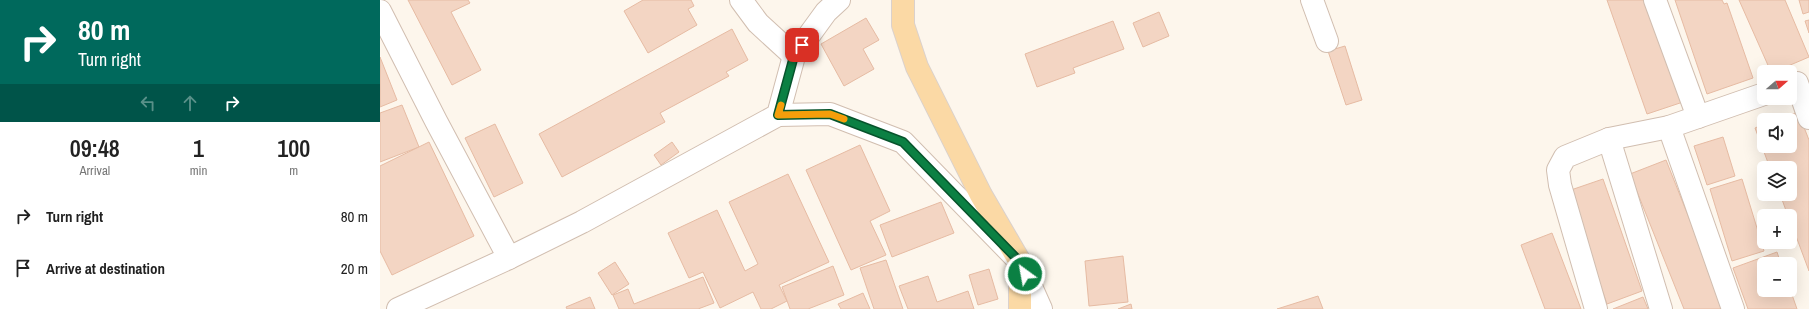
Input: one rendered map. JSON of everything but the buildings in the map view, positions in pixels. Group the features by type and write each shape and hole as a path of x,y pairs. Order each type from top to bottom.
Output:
{"main road":[{"path":"903,0 903,25 917,68 981,195 1020,262 1020,309"}],"street":[{"path":"740,0 758,23 794,56"},
{"path":"778,115 794,56 826,12 840,0"},
{"path":"1312,0 1327,41"},
{"path":"1655,0 1698,117"},
{"path":"380,11 385,35 440,128 509,258"},
{"path":"1799,82 1809,118"},
{"path":"1596,309 1560,185 1558,170 1565,157 1609,140 1669,127 1757,96"},
{"path":"401,308 582,222 778,115 830,114 903,142 1020,262 1041,309"},
{"path":"1669,127 1733,309"},
{"path":"1609,140 1661,309"}],"slow traffic":[{"path":"781,105 778,115 830,114 844,119"}],"route":[{"path":"802,45 794,56 778,115 830,114 903,142 1020,262 1025,274"}]}
